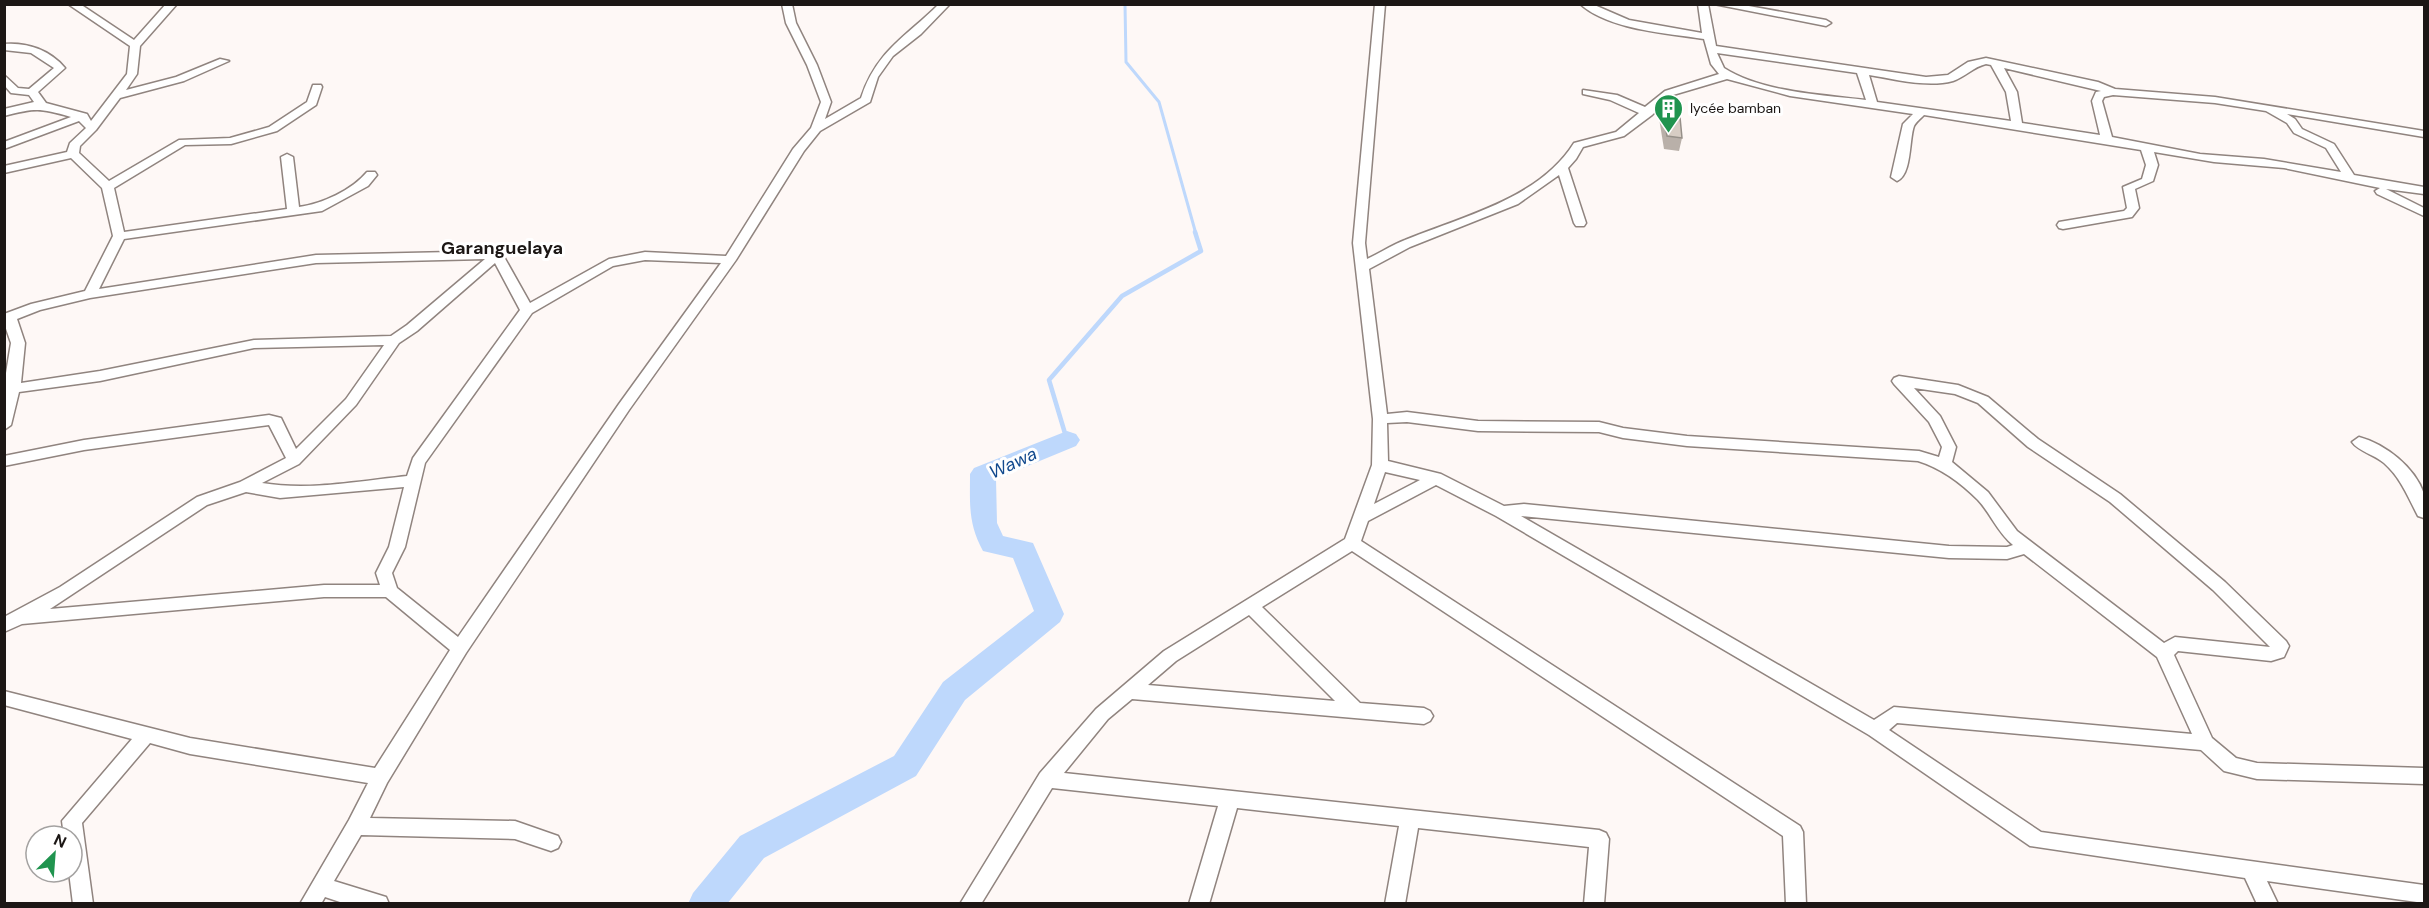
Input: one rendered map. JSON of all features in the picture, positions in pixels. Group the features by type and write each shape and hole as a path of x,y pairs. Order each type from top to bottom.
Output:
{"street":[{"path":"73,4 135,45"},
{"path":"73,154 74,144 92,128 132,74 135,45 171,4"},
{"path":"787,4 791,23 812,65 826,102 816,129"},
{"path":"310,903 322,887 356,826 380,777 460,648 624,408 730,260 799,149 816,129 866,100 873,77 889,54 917,32 945,4"},
{"path":"970,903 1047,779 1102,714 1170,656 1352,543 1380,465 1380,419 1359,243 1380,4"},
{"path":"1585,4 1594,11 1624,21 1707,37"},
{"path":"1702,4 1707,37 1719,69 1728,75 1760,86 1809,96 2017,125 2147,149 2215,159 2264,162 2350,178 2387,190 2424,212"},
{"path":"1719,4 1826,23"},
{"path":"4,47 13,46 48,56 60,68 32,92 15,91 4,78"},
{"path":"1712,49 1926,80 1951,78 1980,61 2098,85 2113,92"},
{"path":"116,96 180,79 224,61"},
{"path":"1995,63 2014,93 2017,125"},
{"path":"1862,71 1873,105"},
{"path":"1362,267 1406,244 1514,201 1562,167 1572,157 1578,146 1612,137 1648,113 1669,93 1728,75"},
{"path":"108,187 183,142 231,141 273,129 312,103 317,87"},
{"path":"32,92 42,105"},
{"path":"1587,92 1614,97 1648,113"},
{"path":"2107,140 2097,100 2100,94 2113,92 2215,100 2424,134"},
{"path":"4,113 24,106 42,105 80,116 100,118"},
{"path":"2269,108 2291,121 2298,131 2330,146 2350,178"},
{"path":"1897,177 1909,124 1921,112"},
{"path":"80,116 92,128"},
{"path":"4,146 80,116"},
{"path":"2063,225 2128,214 2133,208 2129,187 2147,181 2152,165 2147,149"},
{"path":"73,154 108,187 119,236 90,294"},
{"path":"4,170 73,154"},
{"path":"286,157 294,212"},
{"path":"1562,167 1580,223"},
{"path":"119,236 318,208 364,183 371,175"},
{"path":"2387,190 2424,190"},
{"path":"496,255 527,310"},
{"path":"4,425 18,343 7,318 36,307 90,294 316,259 496,255"},
{"path":"12,622 66,592 202,501 245,486 294,460 351,402 394,340 412,328 496,255"},
{"path":"460,648 390,591 384,573 397,548 418,462 428,446 499,352 527,310 609,263 645,256 730,260"},
{"path":"9,390 100,376 254,344 394,340"},
{"path":"1944,464 1949,447 1935,419 1899,381 1958,390 1983,400 2033,443 2115,498 2219,586 2280,646 2278,652 2271,654 2175,644 2164,652"},
{"path":"1380,419 1407,417 1478,426 1599,427 1623,434 1687,441 1919,456 1944,464 1983,496 2011,535 2164,652 2205,743 2231,765 2257,771 2424,776"},
{"path":"4,461 84,445 269,420 278,425 294,460"},
{"path":"2359,442 2378,449 2408,478 2424,512"},
{"path":"1380,465 1436,478 1502,512 1875,730 2037,840 2420,896"},
{"path":"1361,518 1436,478"},
{"path":"245,486 280,492 299,492 415,480"},
{"path":"1502,512 1524,510 1949,552 2007,553 2026,547"},
{"path":"1352,543 1793,832 1796,903"},
{"path":"12,622 324,591 390,591"},
{"path":"1251,606 1356,711"},
{"path":"1128,692 1424,716"},
{"path":"4,698 190,746 380,777"},
{"path":"1875,730 1894,715 2205,743"},
{"path":"83,903 72,821 147,734"},
{"path":"1047,779 1599,839 1594,903"},
{"path":"1199,903 1230,799"},
{"path":"1395,903 1410,819"},
{"path":"356,826 515,830 551,842"},
{"path":"2251,870 2268,903"},
{"path":"322,887 379,903"}],"building":[{"path":"1662,105 1679,107 1682,138 1667,136"}],"waterway":[{"name":"Wawa","path":"1125,4 1126,62 1159,102 1196,234"},
{"name":"Wawa","path":"1067,440 1049,380 1122,296 1201,251 1195,232"},
{"name":"Wawa","path":"705,904 752,847 905,766 954,691 1050,614 1023,550 993,544 984,523 983,474 1067,440"}],"place":[{"name":"lycée bamban","path":"1669,134"}],"district":[{"name":"Garanguelaya","path":"502,248"}]}
